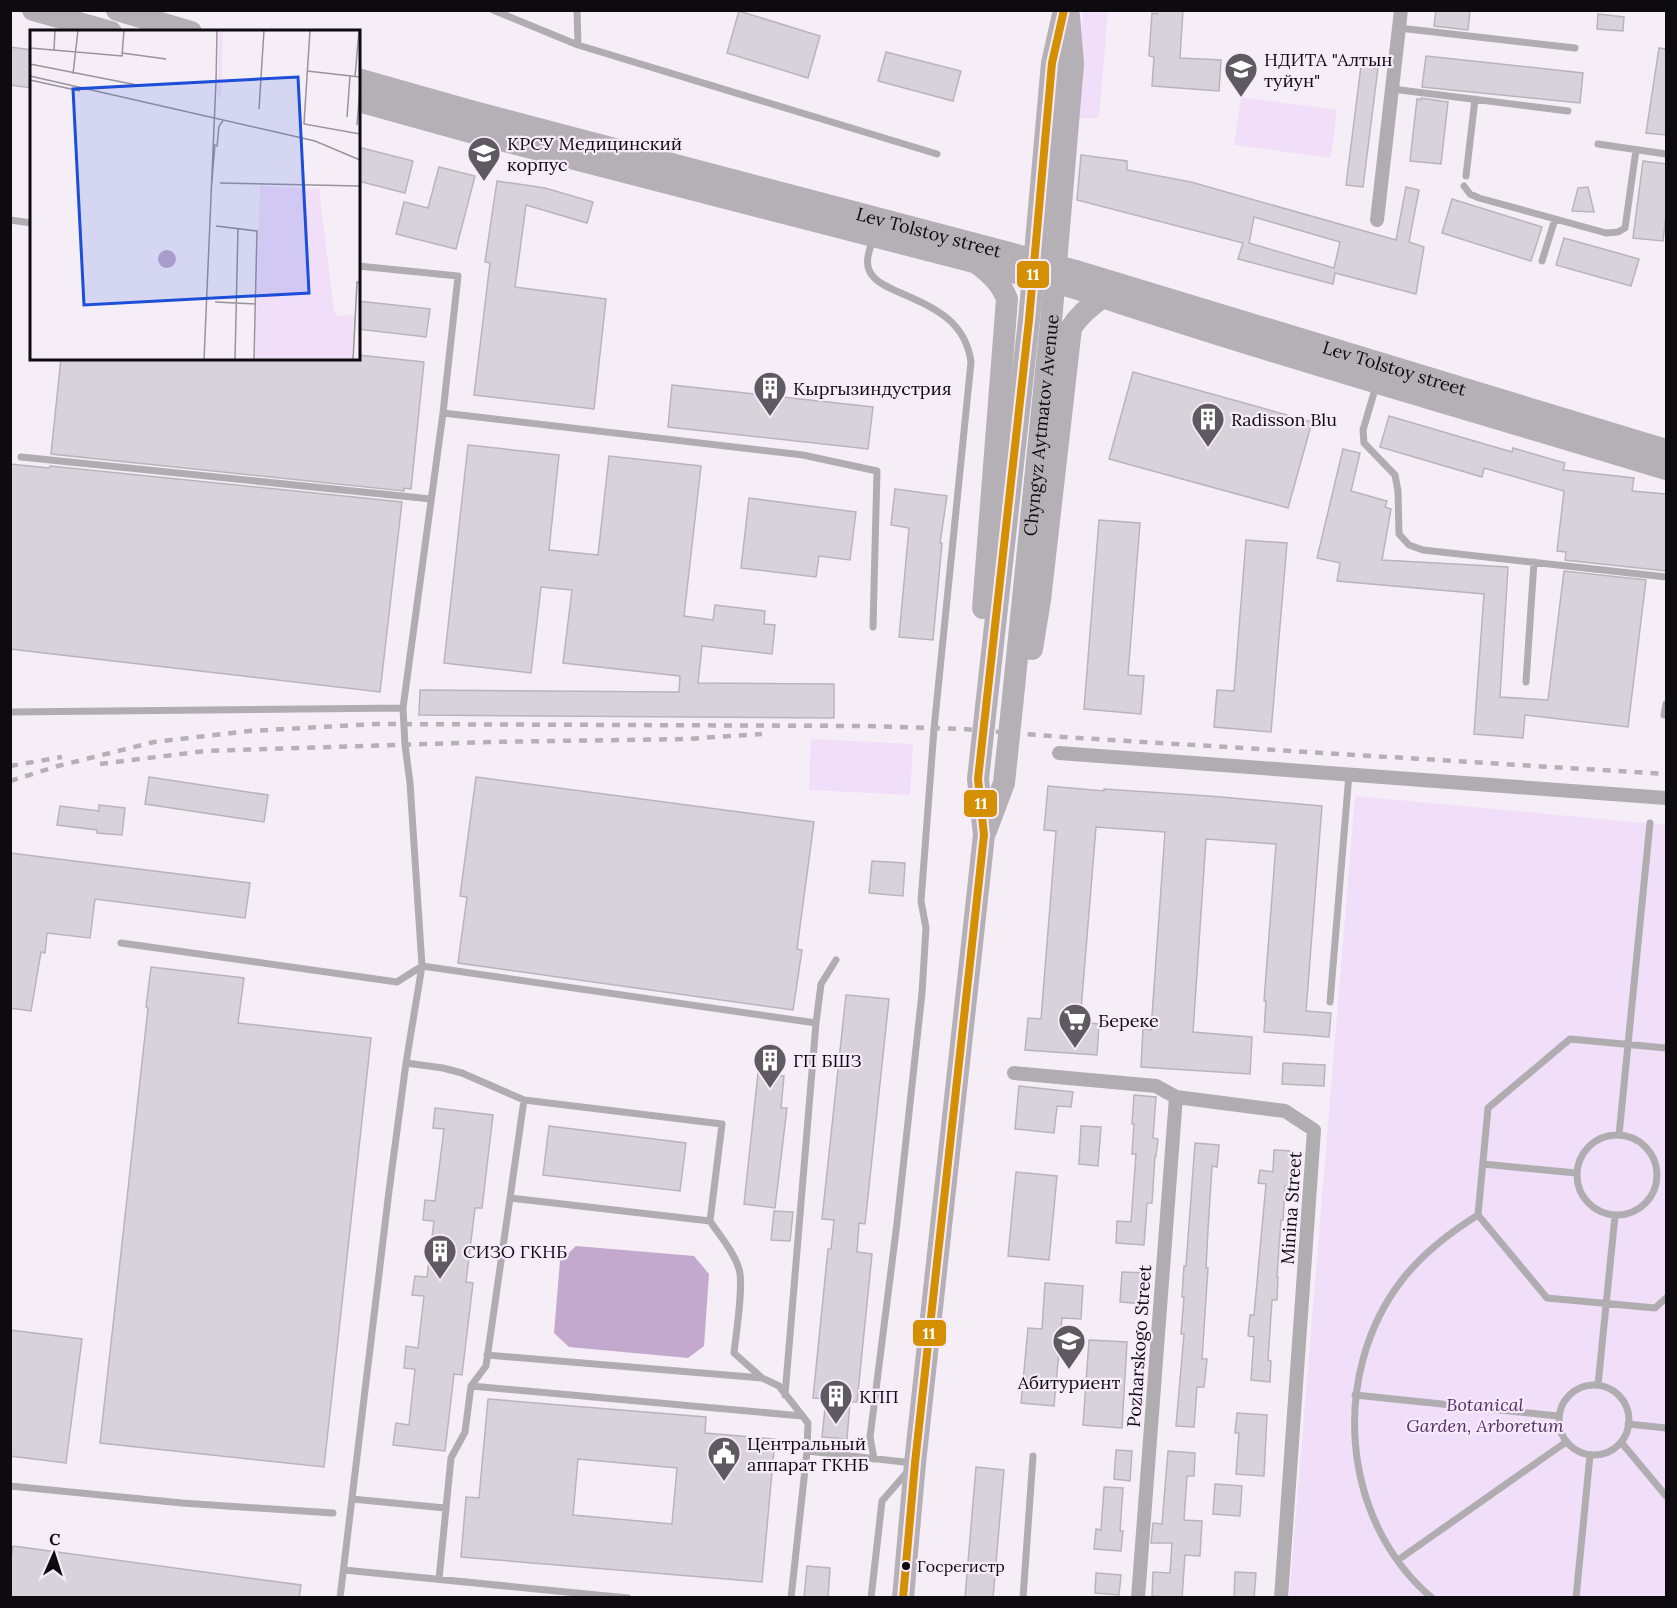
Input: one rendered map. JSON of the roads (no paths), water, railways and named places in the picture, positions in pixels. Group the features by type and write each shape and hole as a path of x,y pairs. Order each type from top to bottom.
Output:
{"main road":[{"path":"33,10 104,30"},
{"path":"117,10 184,30"},
{"name":"Chyngyz Aytmatov Avenue","path":"903,1598 915,1463 984,836 978,779 1029,320 1052,63 1066,10"},
{"name":"Chyngyz Aytmatov Avenue","path":"984,836 1004,783 1051,322 1073,64 1066,10"},
{"name":"Lev Tolstoy street","path":"360,80 1074,279 1379,374 1494,416 1666,469"},
{"name":"Lev Tolstoy street","path":"360,102 873,236 974,261 1007,262"},
{"path":"974,261 993,276 1007,299 980,661 987,704"},
{"name":"Lev Tolstoy street","path":"1074,279 1102,297 1666,450"},
{"path":"1012,707 1028,666 1040,600 1071,328 1077,318 1102,297"}],"street":[{"path":"1377,220 1401,10"},
{"path":"1059,753 1666,798"},
{"name":"Minina Street","path":"1014,1073 1156,1086 1176,1096 1285,1111 1314,1130 1281,1598"},
{"name":"Pozharskogo Street","path":"1138,1598 1176,1096"}],"lane":[{"path":"493,10 578,45 937,154"},
{"path":"577,10 578,45"},
{"path":"1399,28 1575,48"},
{"path":"1392,89 1568,111"},
{"path":"1466,176 1475,99"},
{"path":"1598,144 1666,154"},
{"path":"1464,186 1470,194 1479,198 1606,233 1618,232 1625,228 1636,150"},
{"path":"1542,261 1555,219"},
{"path":"10,220 30,223"},
{"path":"873,236 868,261 874,278 884,285 927,304 953,322 966,339 971,362 933,740 921,901 926,928 922,993 897,1223 870,1437 874,1459"},
{"path":"340,1598 387,1203 422,966 403,708 443,413 458,276 360,266"},
{"path":"1379,374 1363,430 1364,443 1395,475 1398,491 1399,534 1409,545 1423,550 1666,577"},
{"path":"443,413 803,455 878,471 873,627"},
{"path":"21,457 431,499"},
{"path":"1526,682 1534,562"},
{"path":"1664,715 1666,704"},
{"path":"10,712 403,708"},
{"path":"1330,1002 1349,774"},
{"path":"1619,1135 1650,823"},
{"path":"121,943 397,982 422,966 816,1023"},
{"path":"785,1395 816,1023 821,984 836,960"},
{"path":"1666,1048 1570,1039 1488,1108 1478,1215 1547,1298 1655,1308 1666,1298"},
{"path":"406,1063 462,1072 524,1100 722,1124 710,1221 740,1271 734,1353 762,1378"},
{"path":"439,1579 451,1458 465,1432 471,1386 486,1366 524,1100"},
{"path":"1619,1135 1635,1139 1648,1149 1656,1164 1658,1181 1653,1195 1643,1207 1630,1214 1615,1216 1599,1212 1586,1203 1578,1189 1576,1173 1580,1158 1590,1145 1604,1137 1619,1135"},
{"path":"1483,1164 1576,1173"},
{"path":"1658,1181 1666,1182"},
{"path":"510,1198 710,1221"},
{"path":"1432,1598 1398,1560 1376,1522 1361,1481 1354,1438 1355,1395 1367,1346 1376,1323 1393,1294 1413,1267 1437,1244 1478,1215"},
{"path":"1598,1385 1615,1216"},
{"path":"487,1355 762,1378 779,1386 808,1424 791,1598"},
{"path":"1598,1385 1617,1394 1624,1403 1628,1413 1628,1424 1621,1442 1602,1454 1590,1455 1577,1451 1566,1442 1560,1430 1558,1416 1563,1403 1571,1393 1584,1386 1598,1385"},
{"path":"471,1386 802,1416"},
{"path":"1355,1395 1558,1416"},
{"path":"1628,1424 1666,1428"},
{"path":"1398,1560 1566,1442"},
{"path":"1621,1442 1666,1496"},
{"path":"807,1451 915,1463"},
{"path":"1576,1598 1590,1455"},
{"path":"1023,1598 1033,1456"},
{"path":"871,1598 882,1501 915,1463"},
{"path":"10,1486 182,1503 333,1513"},
{"path":"352,1499 445,1508"},
{"path":"344,1570 628,1598"}],"railway":[{"path":"10,781 58,766 154,742 249,731 376,724 864,726 963,729 1666,774"},
{"path":"100,764 205,751 488,742 686,739 762,734"},
{"path":"10,766 62,757"}],"place":[{"name":"НДИТА \"Алтын туйун\"","path":"1241,98"},
{"name":"КРСУ Медицинский корпус","path":"484,182"},
{"name":"Кыргызиндустрия","path":"770,417"},
{"name":"Radisson Blu","path":"1208,448"},
{"name":"Береке","path":"1075,1049"},
{"name":"ГП БШЗ","path":"770,1089"},
{"name":"СИЗО ГКНБ","path":"440,1280"},
{"name":"Абитуриент","path":"1069,1370"},
{"name":"КПП","path":"836,1425"},
{"name":"Центральный аппарат ГКНБ","path":"724,1482"},
{"name":"Госрегистр","path":"906,1566"}],"park label":[{"name":"Botanical Garden, Arboretum","path":"1485,1414"}]}
